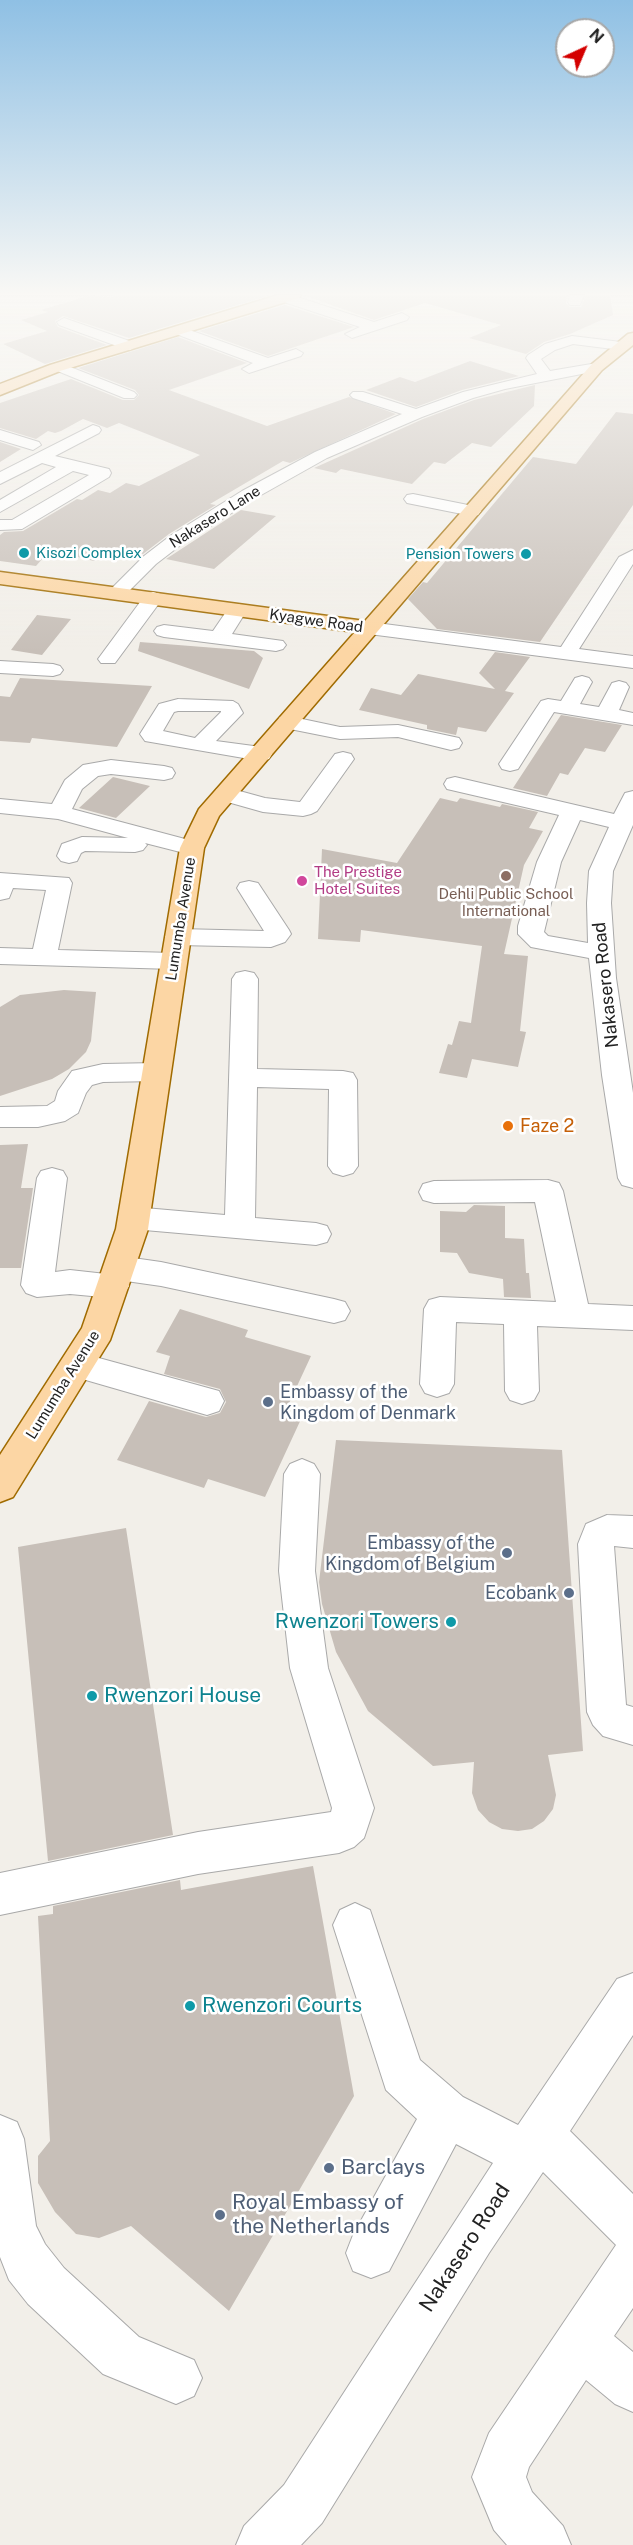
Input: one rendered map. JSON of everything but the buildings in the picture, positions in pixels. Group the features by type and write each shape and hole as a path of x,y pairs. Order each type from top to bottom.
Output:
{"main road":[{"name":"Lumumba Avenue","path":"0,1486 98,1331 132,1229 192,849 208,814 556,414"},
{"name":"Kyagwe Road","path":"0,578 369,628"}],"street":[{"name":"Nakasero Lane","path":"116,593 150,560 176,540 248,495 321,455 416,414"},
{"path":"0,479 43,454 93,430"},
{"path":"0,435 70,465 103,473 16,525 0,525"},
{"path":"0,463 20,468"},
{"path":"0,507 70,465"},
{"path":"413,499 472,511"},
{"path":"566,654 626,561 633,555"},
{"path":"108,658 153,598"},
{"path":"219,638 237,610"},
{"name":"Kyagwe Road","path":"369,628 633,662"},
{"path":"164,631 276,645"},
{"path":"0,667 53,670"},
{"path":"567,708 582,682"},
{"path":"606,715 619,687"},
{"path":"510,764 548,705 633,719"},
{"path":"288,722 340,733 398,731 451,742"},
{"path":"200,745 261,754"},
{"path":"225,794 263,805 303,809 309,806 343,759"},
{"path":"59,813 74,785 91,770 111,766 164,773"},
{"path":"455,784 572,812 629,809"},
{"path":"0,806 59,813 192,849"},
{"name":"Nakasero Road","path":"629,809 601,871 599,903 602,953 616,1075 633,1178"},
{"path":"572,812 549,862 531,926 531,934 540,942 602,953"},
{"path":"69,856 70,849 82,844 155,845 165,841"},
{"path":"0,893 3,880 60,883 44,957"},
{"path":"0,956 44,957 176,949 276,938 278,934 276,930 249,888"},
{"path":"240,1227 245,979"},
{"path":"0,1117 38,1117 55,1114 68,1106 72,1091 82,1078 103,1073 157,1072"},
{"path":"243,1078 344,1080 343,1166"},
{"path":"52,1178 37,1286 161,1274 334,1311"},
{"path":"434,1192 548,1191 575,1316"},
{"path":"133,1218 316,1234"},
{"path":"437,1384 440,1309 633,1318"},
{"path":"520,1313 522,1391"},
{"path":"77,1365 207,1401"},
{"path":"0,1894 198,1853 339,1832 349,1824 353,1808 309,1668 297,1571 302,1473"},
{"path":"633,1532 607,1530 599,1535 596,1544 607,1712 617,1723 633,1726"},
{"path":"354,1925 402,2074 447,2114 532,2144 633,2228"},
{"name":"Nakasero Road","path":"263,2545 299,2524 532,2144 633,1995"},
{"path":"371,2253 447,2114"},
{"path":"0,2139 12,2227 27,2262 46,2286 122,2356 176,2378"},
{"path":"544,2545 513,2511 499,2477 508,2452 633,2263"},
{"path":"581,2341 633,2386"}],"place":[{"name":"Kisozi Complex","path":"24,553"},
{"name":"Pension Towers","path":"526,554"},
{"name":"Dehli Public School International","path":"506,876"},
{"name":"The Prestige Hotel Suites","path":"302,881"},
{"name":"Faze 2","path":"508,1126"},
{"name":"Embassy of the Kingdom of Denmark","path":"268,1402"},
{"name":"Embassy of the Kingdom of Belgium","path":"507,1553"},
{"name":"Ecobank","path":"569,1593"},
{"name":"Rwenzori Towers","path":"451,1622"},
{"name":"Rwenzori House","path":"92,1696"},
{"name":"Rwenzori Courts","path":"190,2006"},
{"name":"Barclays","path":"329,2168"},
{"name":"Royal Embassy of the Netherlands","path":"220,2215"}]}
